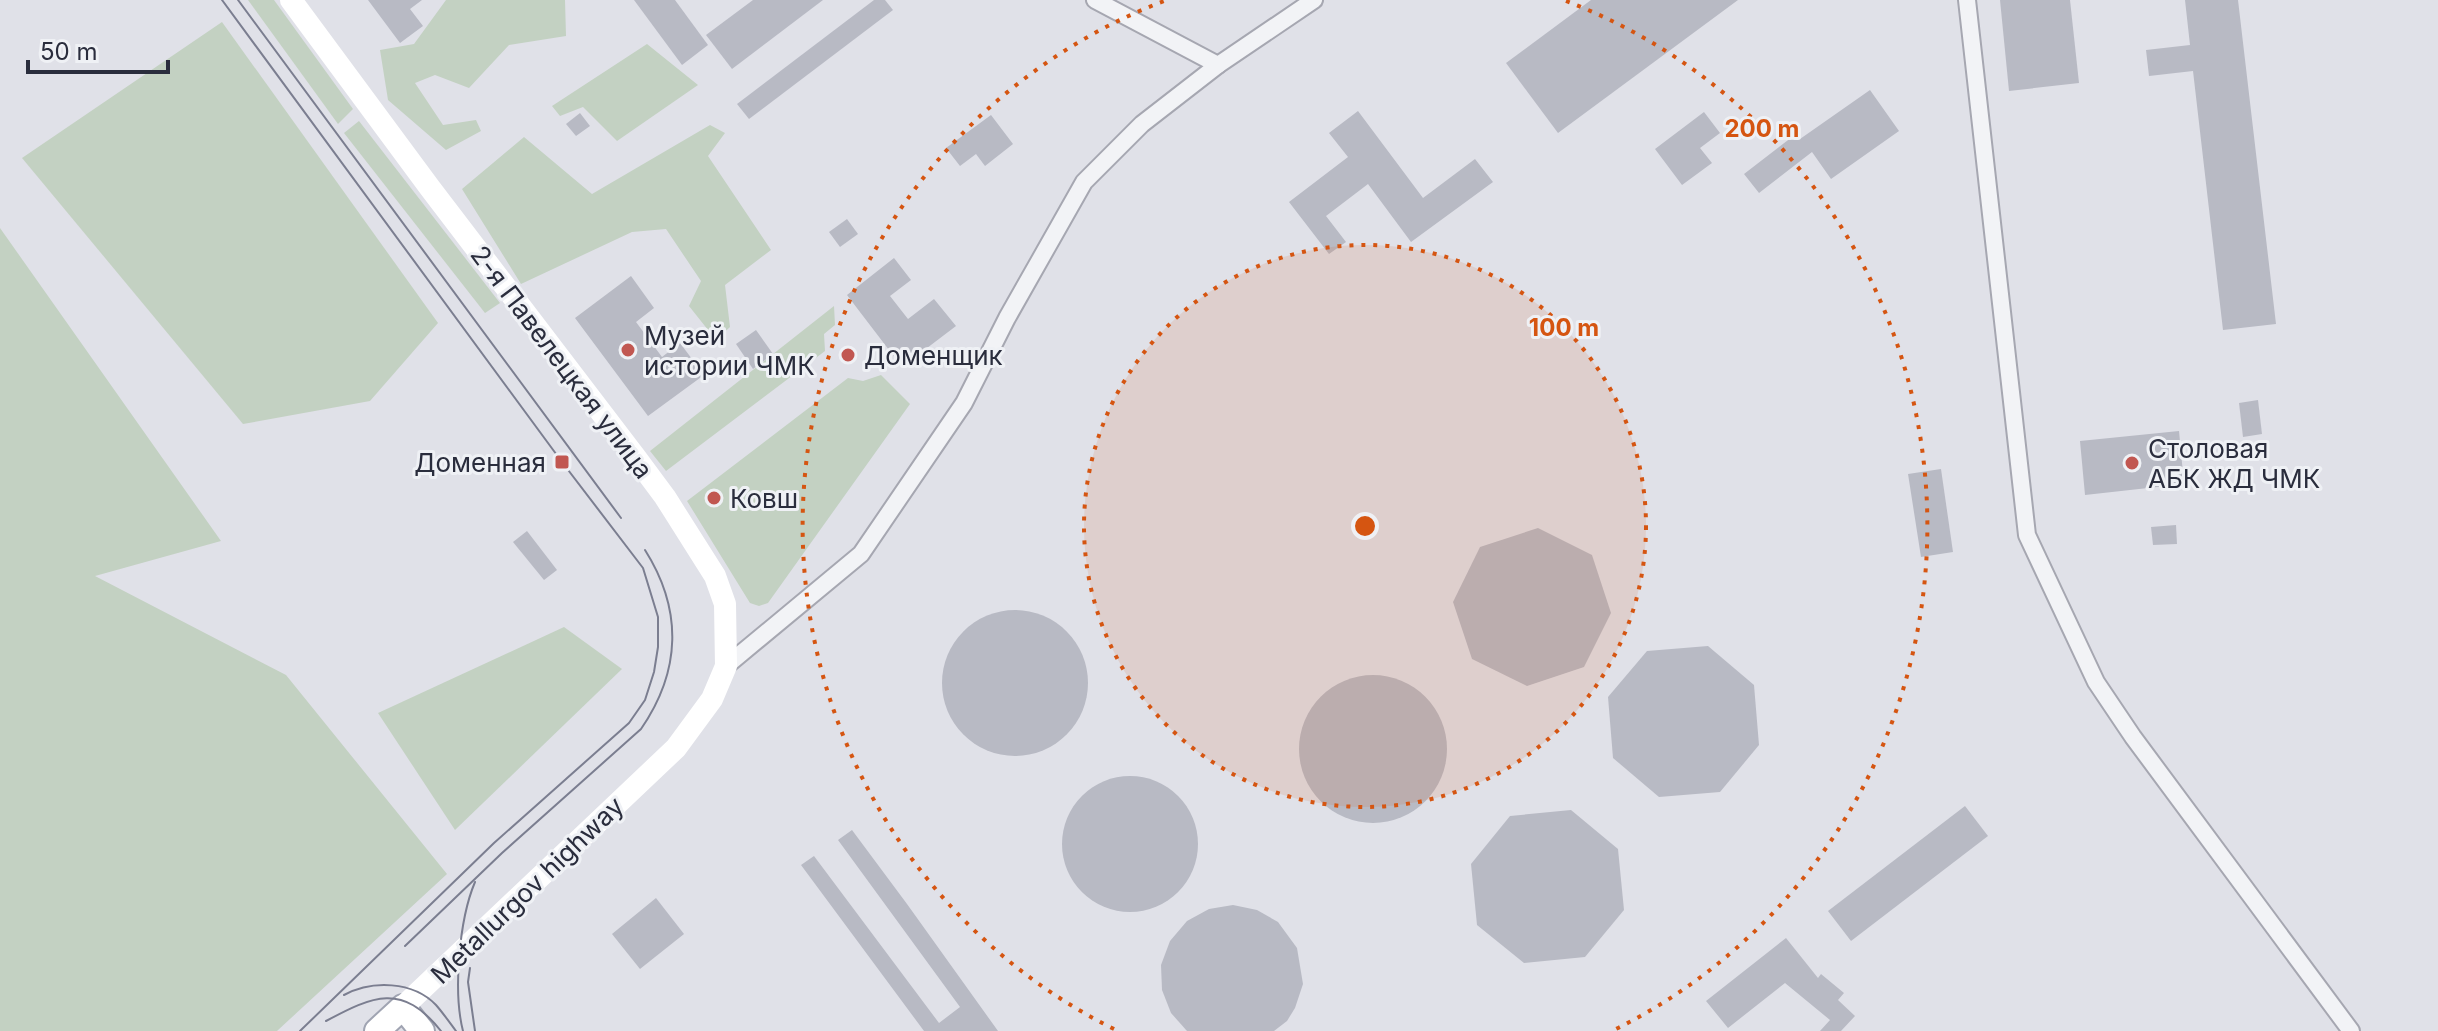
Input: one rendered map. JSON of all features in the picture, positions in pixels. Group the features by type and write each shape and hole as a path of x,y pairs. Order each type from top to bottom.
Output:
{"main road":[{"name":"2-я Павелецкая улица","path":"291,0 665,497 715,576 725,604 726,666 712,699 676,748"},
{"name":"Metallurgov highway","path":"377,1031 676,748"},
{"path":"403,1007 422,1031"}],"street":[{"path":"1095,0 1218,65"},
{"path":"726,666 861,554 964,403 1007,318 1084,182 1142,124 1218,65 1314,0"},
{"path":"1967,0 2027,535 2096,682 2133,737 2351,1031"}],"green space":[{"path":"248,0 274,0 353,109 338,124"},
{"path":"446,0 565,0 566,36 509,45 469,88 435,75 415,83 443,125 476,120 481,131 446,150 388,100 380,50 414,44"},
{"path":"222,22 438,323 370,401 243,424 22,158"},
{"path":"647,44 698,85 617,141 583,107 560,116 552,106"},
{"path":"359,121 500,303 485,313 344,133"},
{"path":"710,125 725,133 708,156 771,250 725,285 730,327 716,340 689,306 701,281 666,229 632,232 521,284 462,189 524,137 592,194"},
{"path":"0,228 221,541 95,576 286,675 447,874 277,1031 0,1031"},
{"path":"834,306 835,325 824,334 825,351 666,471 650,451"},
{"path":"881,375 910,404 768,603 759,606 750,603 687,501 848,378 863,381"},
{"path":"564,627 622,669 455,830 378,713"}],"building":[{"path":"368,0 422,0 410,9 423,26 400,43"},
{"path":"634,0 675,0 708,45 682,65"},
{"path":"753,0 823,0 732,69 706,35"},
{"path":"874,0 885,0 893,10 749,119 737,104"},
{"path":"1591,0 1738,0 1558,133 1506,63"},
{"path":"2000,0 2070,0 2079,83 2009,91"},
{"path":"2185,0 2238,0 2276,324 2223,330 2193,71 2149,76 2146,50 2190,45"},
{"path":"1870,90 1899,131 1831,179 1812,152 1759,193 1744,174 1796,134 1800,139"},
{"path":"1358,111 1423,198 1475,159 1493,182 1411,242 1368,184 1326,216 1346,242 1329,254 1289,202 1348,157 1329,133"},
{"path":"1704,112 1720,133 1700,148 1712,163 1682,185 1655,149"},
{"path":"580,113 590,126 576,136 566,124"},
{"path":"991,115 1013,144 985,166 976,154 960,166 946,148"},
{"path":"847,219 858,234 840,247 829,232"},
{"path":"894,258 911,280 890,296 908,319 934,299 956,326 902,367 847,295"},
{"name":"Музей истории ЧМК","path":"631,276 654,308 636,322 662,357 680,343 704,375 648,416 575,318"},
{"path":"756,330 773,354 753,369 736,344"},
{"path":"2258,400 2262,434 2243,437 2239,403"},
{"name":"Столовая АБК ЖД ЧМК","path":"2179,431 2184,484 2085,495 2080,441"},
{"path":"1941,469 1953,552 1921,557 1908,474"},
{"path":"2176,525 2177,544 2153,545 2151,527"},
{"path":"1538,528 1592,555 1611,613 1584,667 1527,686 1472,659 1453,602 1480,547"},
{"path":"527,531 557,570 544,580 513,542"},
{"path":"1015,610 1043,616 1067,631 1082,655 1088,683 1082,711 1067,735 1043,750 1015,756 987,750 963,735 948,711 942,683 948,655 963,631 987,616"},
{"path":"1708,646 1754,685 1759,745 1720,792 1659,797 1613,758 1608,697 1647,651"},
{"path":"1373,675 1401,680 1426,696 1442,721 1447,749 1442,777 1426,802 1401,818 1373,823 1345,818 1320,802 1304,777 1299,749 1304,721 1320,696 1345,680"},
{"path":"1130,776 1156,781 1178,796 1193,818 1198,844 1193,870 1178,892 1156,907 1130,912 1104,907 1082,892 1067,870 1062,844 1067,818 1082,796 1104,781"},
{"path":"1965,806 1988,836 1851,941 1828,911"},
{"path":"1571,810 1618,849 1624,910 1585,957 1524,963 1477,925 1471,864 1510,816"},
{"path":"852,830 998,1031 924,1031 801,865 814,856 939,1023 960,1007 838,840"},
{"path":"656,898 684,934 640,969 612,934"},
{"path":"1233,905 1257,910 1278,922 1297,948 1303,984 1295,1008 1287,1021 1274,1031 1187,1031 1171,1013 1162,990 1161,965 1170,941 1187,921 1209,909"},
{"path":"1786,938 1818,978 1821,974 1844,993 1838,1000 1855,1016 1841,1031 1820,1031 1830,1020 1785,983 1728,1028 1706,1001"}],"tram line":[{"path":"222,0 643,568 658,617 654,672 645,700 629,723 494,843 300,1031"},
{"path":"238,0 621,518"},
{"path":"405,946 502,853 641,729 664,685 672,640 666,595 645,550"},
{"path":"463,1031 458,997 459,956 465,916 475,882"},
{"path":"470,968 468,982 475,1031"},
{"path":"344,995 379,985 404,987 427,997 456,1031"},
{"path":"326,1021 358,1005 386,998 413,1005 441,1031"}],"place":[{"name":"Музей истории ЧМК","path":"628,350"},
{"name":"Доменщик","path":"848,355"},
{"name":"Доменная","path":"562,462"},
{"name":"Столовая АБК ЖД ЧМК","path":"2132,463"},
{"name":"Ковш","path":"714,498"}]}
